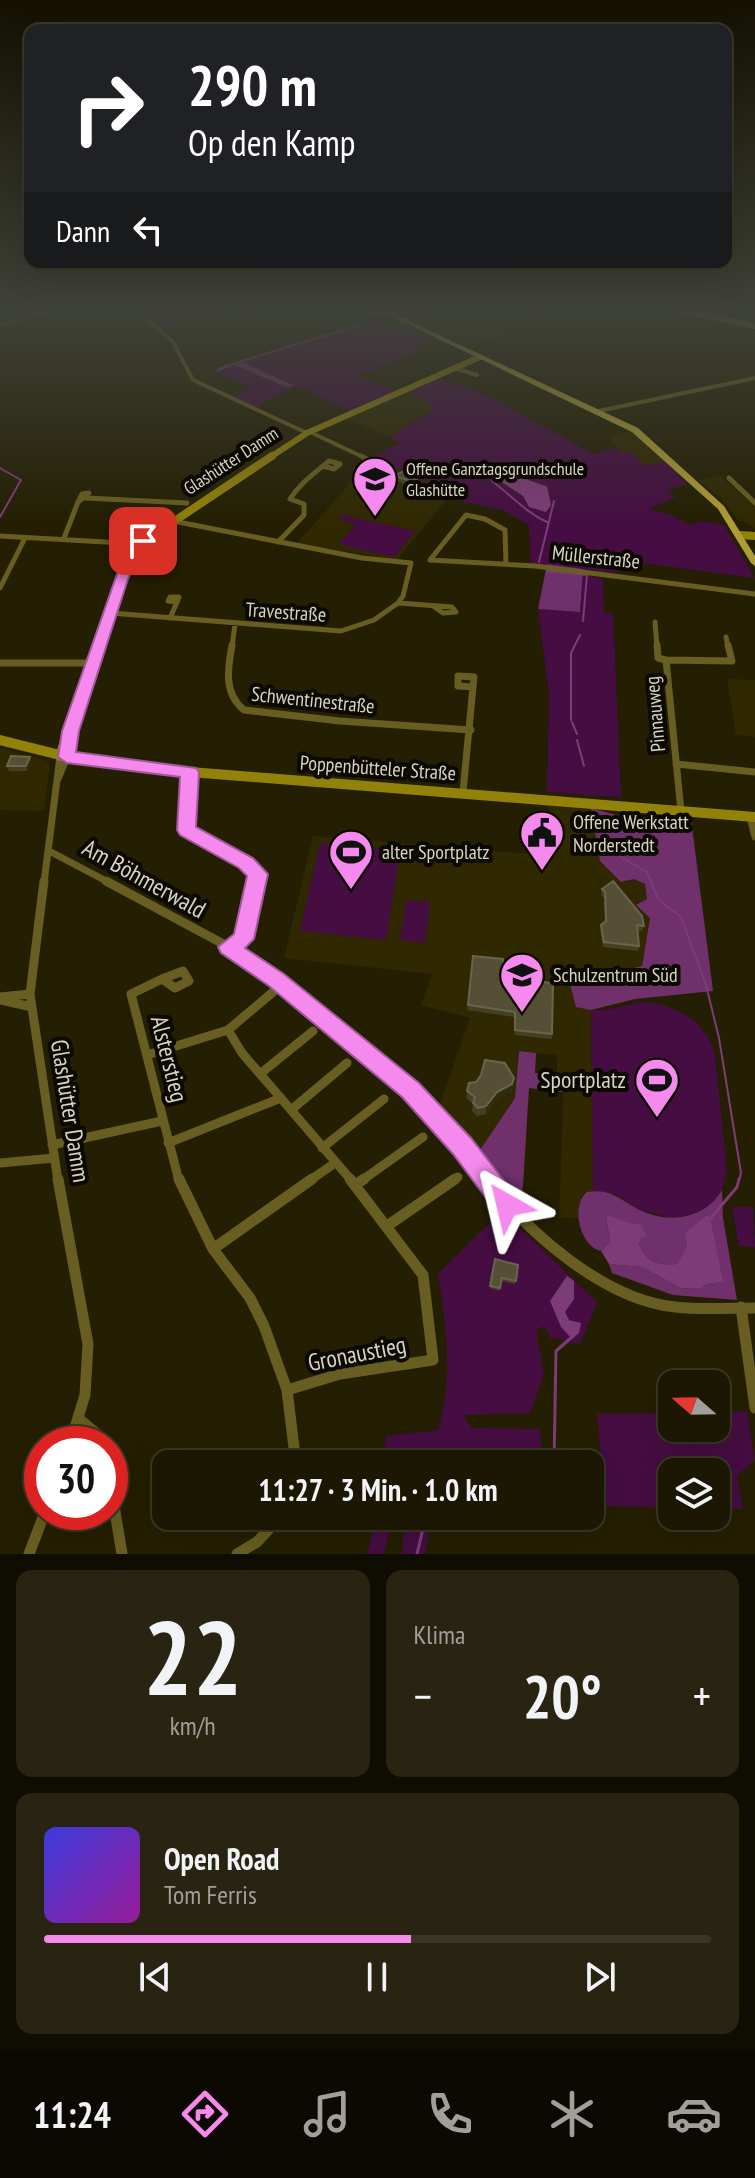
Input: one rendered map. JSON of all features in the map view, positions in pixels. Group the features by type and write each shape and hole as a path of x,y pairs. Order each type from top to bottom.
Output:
{"main road":[{"path":"532,381 640,433 715,502 755,563"}],"street":[{"path":"197,381 308,432"},
{"name":"Glashütter Damm","path":"76,1426 90,1365 88,1344 54,1158 30,994 57,781 93,663 131,554 140,544 308,432 425,381"},
{"path":"599,411 743,381"},
{"name":"Glashütter Damm","path":"308,432 372,462"},
{"path":"278,542 304,515 304,504 290,499 291,495 323,466"},
{"path":"729,478 755,503"},
{"path":"64,538 78,502 86,498 187,503"},
{"name":"Müllerstraße","path":"506,564 505,530 485,519 466,515 440,551 432,556 432,563 506,564 755,594"},
{"path":"173,521 362,558 411,563 403,596 398,603"},
{"path":"739,535 755,536"},
{"path":"0,536 140,544"},
{"path":"0,588 25,538"},
{"path":"170,618 177,602"},
{"path":"398,603 433,606"},
{"name":"Travestraße","path":"110,613 341,631 374,620 398,603"},
{"name":"Pinnauweg","path":"655,622 658,658 666,660 732,661 726,637"},
{"name":"Schwentinestraße","path":"235,624 228,694 235,706 244,710 340,721 471,730"},
{"name":"Pinnauweg","path":"666,660 681,811"},
{"path":"0,663 93,663"},
{"path":"463,792 474,687"},
{"name":"Poppenbütteler Straße","path":"0,740 64,756 190,772 753,817"},
{"name":"Pinnauweg","path":"676,764 755,772"},
{"path":"190,772 187,830 246,863 258,874 243,939 229,947"},
{"path":"753,817 755,837"},
{"name":"Am Böhmerwald","path":"49,851 229,947 277,980 410,1090 462,1146 507,1205 577,1266 609,1287 673,1307 755,1308"},
{"name":"Alsterstieg","path":"162,979 131,994 168,1143 188,1203 213,1249 250,1298 264,1326 287,1390 294,1450"},
{"path":"147,1055 228,1030 273,992"},
{"path":"0,998 30,994"},
{"path":"0,998 32,1007"},
{"name":"Gronaustieg","path":"228,1030 260,1074 355,1185 423,1275 433,1360 330,1376 287,1390"},
{"path":"260,1074 313,1031"},
{"path":"291,1110 347,1063"},
{"path":"168,1143 281,1098"},
{"path":"322,1148 384,1099"},
{"name":"Alsterstieg","path":"52,1145 162,1121"},
{"path":"355,1185 423,1137"},
{"path":"0,1163 54,1158"},
{"path":"213,1249 335,1163"},
{"path":"387,1226 458,1177"},
{"path":"741,1307 755,1408"},
{"path":"79,1419 87,1426"},
{"path":"29,1554 38,1530"},
{"path":"118,1530 122,1554"},
{"path":"237,1554 257,1542 268,1530"}],"shaded area":[{"path":"235,381 272,381 292,386 280,381 371,381 395,391 351,411 296,386 255,407 232,396 251,388"},
{"path":"271,381 282,381 294,386 286,387"},
{"path":"435,381 448,381 488,396 594,454 615,448 621,453 630,452 645,465 666,462 687,484 666,490 676,497 649,509 672,515 690,525 702,521 724,525 755,578 619,560 618,573 531,565 529,525 502,510 456,500 452,493 377,459 368,463 373,456 400,443 390,437 431,411 430,404 408,392","holes":["500,473 547,486 549,501 529,507 523,496 497,479"]},
{"path":"408,392 424,399 433,408 390,437 348,419"},
{"path":"633,431 666,462 645,465 630,452 621,453 609,438"},
{"name":"Offene Ganztagsgrundschule Glashütte","path":"377,459 452,493 397,560 297,543 368,463"},
{"path":"500,473 547,486 551,505 546,512 529,507 523,496 497,479"},
{"path":"719,475 755,507 755,528 738,520 721,499 698,480"},
{"path":"342,515 415,531 394,557 339,544 356,524 338,519"},
{"path":"547,564 583,569 580,612 538,609"},
{"path":"582,575 603,578 604,613 613,613 621,797 547,792 549,695 538,609 580,612"},
{"path":"727,679 755,680 755,737 736,735"},
{"path":"0,748 50,762 44,811 0,810"},
{"name":"Schulzentrum Süd","path":"549,805 591,808 600,861 625,882 634,879 645,884 647,899 638,904 650,918 642,966 576,1006 591,1010 593,1191 582,1195 579,1218 559,1218 564,1076 557,1075 557,1055 519,1051 515,1098 478,1153 440,1104 470,1018 421,1005 432,974 284,958 313,836 543,855"},
{"path":"591,808 638,821 657,815 691,819 713,991 635,999 591,1010 576,1007 570,984 642,966 650,918 636,905 647,899 645,884 634,879 621,882 600,861"},
{"name":"alter Sportplatz","path":"320,843 400,850 386,940 300,931"},
{"path":"406,900 430,902 425,943 400,940"},
{"name":"Sportplatz","path":"646,1002 669,1007 689,1017 705,1033 715,1054 727,1171 722,1190 714,1202 692,1215 671,1218 637,1209 616,1194 593,1191 591,1010"},
{"path":"519,1051 536,1053 535,1073 564,1076 563,1092 529,1088 522,1201 529,1214 507,1205 510,1194 478,1153 515,1098"},
{"path":"722,1190 723,1218 737,1300 673,1295 612,1273 609,1264 642,1267 680,1288 701,1289 707,1284 722,1282 710,1218 706,1215 686,1233 687,1245 677,1264 659,1263 646,1256 639,1245 641,1238 646,1237 622,1220 606,1217 610,1242 601,1251 588,1242 580,1225 579,1206 587,1192 605,1192 655,1216 677,1217 688,1216 707,1207"},
{"path":"732,1207 753,1207 755,1247 739,1246"},
{"path":"502,1211 597,1302 581,1342 573,1344 559,1338 551,1339 544,1326 536,1330 544,1374 530,1413 463,1415 471,1428 540,1429 542,1450 384,1450 386,1436 438,1430 447,1372 446,1333 438,1274"},
{"path":"706,1215 710,1217 723,1282 707,1284 701,1289 680,1288 642,1267 609,1264 601,1251 610,1242 606,1216 610,1216 640,1224 647,1237 641,1238 639,1245 650,1259 677,1264 687,1245 685,1233"},
{"path":"567,1276 574,1281 574,1299 565,1312 569,1320 581,1323 579,1333 572,1339 561,1327 550,1301"},
{"path":"747,1411 755,1460 737,1476 743,1509 730,1509 730,1458 658,1458 658,1508 606,1506 604,1450 601,1450 597,1414 658,1413 658,1442 730,1442 730,1412"},
{"path":"372,1530 390,1530 383,1554 365,1554 369,1549"},
{"path":"429,1530 425,1554 402,1554 404,1532"}],"building":[{"path":"404,471 419,478 412,481 393,476"},
{"path":"11,756 30,757 26,766 7,766"},
{"path":"613,881 642,916 644,926 637,925 639,946 604,942 601,925 606,921 605,892 602,889"},
{"path":"473,956 503,959 503,965 513,966 513,979 553,983 552,1034 515,1030 515,1012 468,1005"},
{"path":"485,1060 505,1063 514,1078 512,1084 497,1092 486,1106 478,1108 473,1103 475,1097 467,1091 469,1083 476,1082 481,1075"},
{"path":"495,1259 518,1265 516,1281 502,1278 500,1288 490,1286"}],"waterway":[{"path":"0,468 21,480 0,517"},
{"path":"491,475 492,481 519,504 549,523"},
{"path":"549,523 554,501"},
{"path":"539,562 549,523"},
{"path":"547,571 587,575 583,621"},
{"path":"571,720 571,653 580,635"},
{"path":"572,722 577,734"},
{"path":"577,740 584,766"},
{"path":"605,823 610,844 621,857 647,872 658,899 681,917 706,985 719,1038 741,1173 739,1181"},
{"path":"710,1219 737,1187 739,1179"},
{"path":"554,1450 556,1351 572,1337"},
{"path":"417,1554 423,1530"}],"place":[{"name":"Offene Ganztagsgrundschule Glashütte","path":"375,518"},
{"name":"Offene Werkstatt Norderstedt","path":"542,872"},
{"name":"alter Sportplatz","path":"351,891"},
{"name":"Schulzentrum Süd","path":"522,1014"},
{"name":"Sportplatz","path":"657,1119"}],"route":[{"path":"143,541 131,554 121,579 71,731 67,757 190,772 187,830 246,863 258,874 243,939 229,947 277,980 410,1090 462,1146 507,1205"}]}
